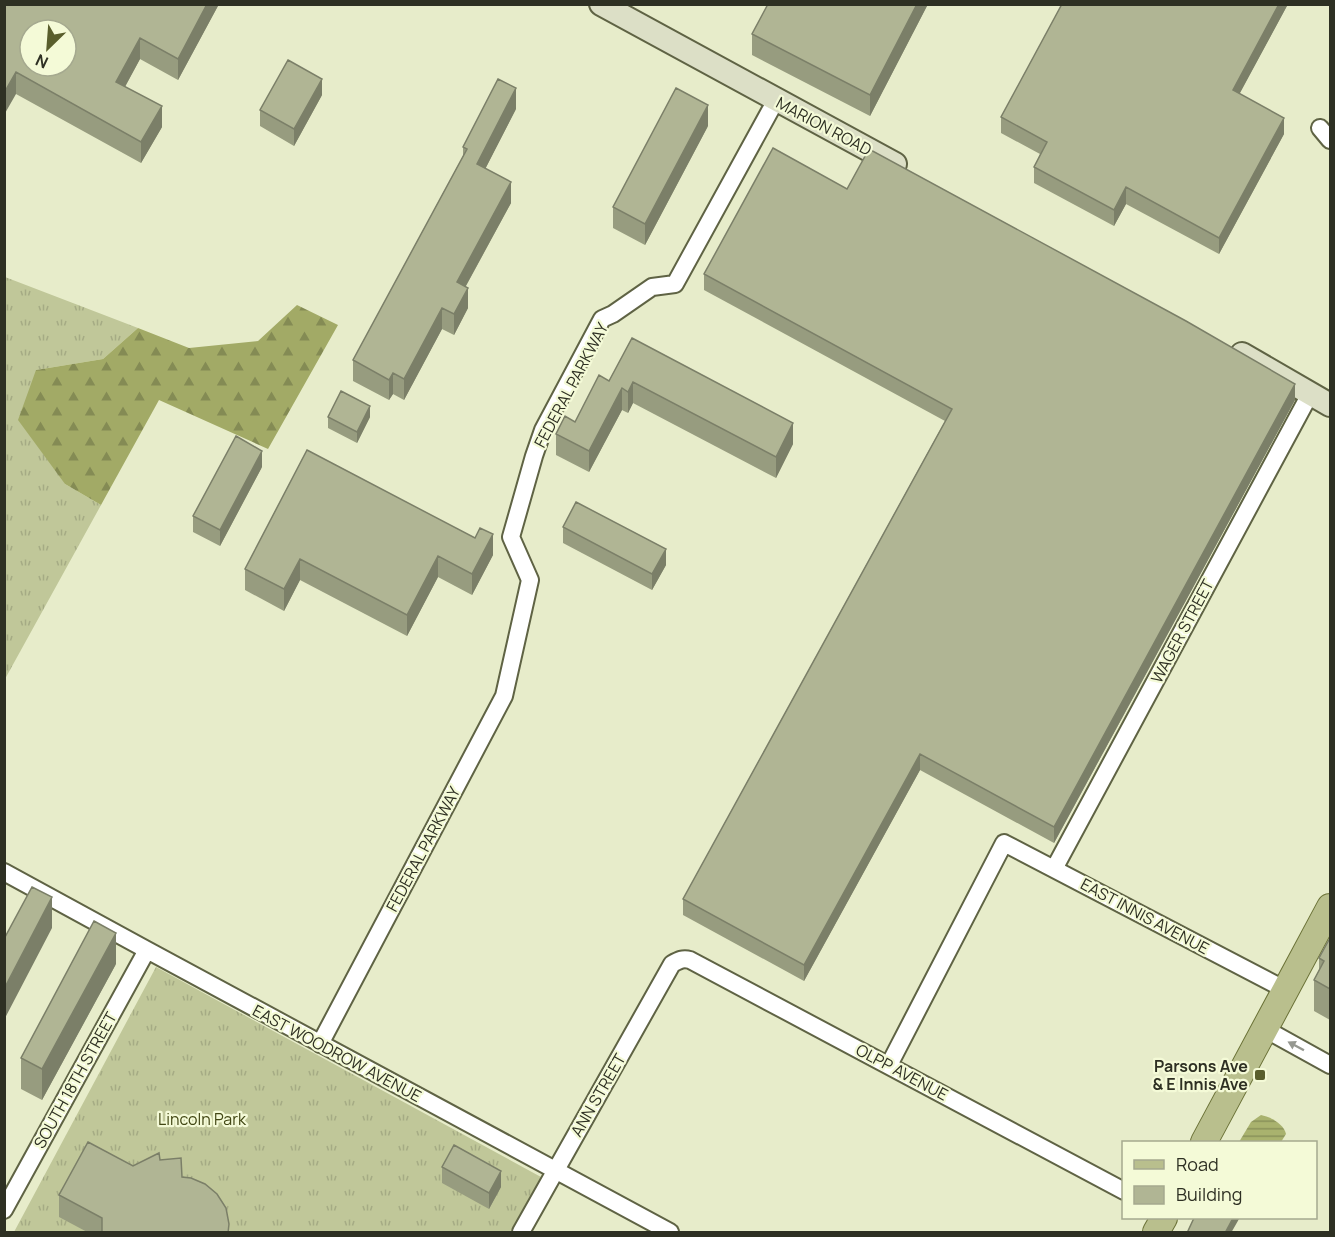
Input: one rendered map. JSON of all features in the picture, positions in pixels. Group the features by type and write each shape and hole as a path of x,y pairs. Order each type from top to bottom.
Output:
{"main road":[{"path":"1205,1141 1330,907"},
{"path":"1156,1233 1163,1219"}],"street":[{"name":"MARION ROAD","path":"601,4 912,173"},
{"name":"FEDERAL PARKWAY","path":"320,1044 504,696 531,580 511,537 543,430 602,319 652,287 675,284 776,100"},
{"path":"1223,342 1330,405"},
{"name":"WAGER STREET","path":"1054,869 1310,394"},
{"name":"EAST INNIS AVENUE","path":"889,1065 1004,843 1286,990"},
{"name":"EAST WOODROW AVENUE","path":"4,872 670,1233"},
{"name":"SOUTH 18TH STREET","path":"4,1210 147,950"},
{"name":"OLPP AVENUE","path":"678,960 684,958 690,960 1122,1190"},
{"name":"ANN STREET","path":"521,1233 672,964 678,960"},
{"path":"1265,1029 1330,1065"}],"green space":[{"path":"5,277 138,328 103,359 36,370 65,484 101,505 5,679"},
{"path":"297,305 338,325 268,449 159,400 101,505 65,484 18,420 36,370 103,359 138,328 189,348 258,341"},
{"name":"Lincoln Park","path":"156,967 541,1177 510,1232 14,1232"}],"shaded area":[{"path":"1261,1115 1273,1119 1283,1127 1286,1134 1282,1141 1240,1141 1251,1122"}],"building":[{"path":"4,4 207,4 178,59 140,38 116,82 162,106 141,142 27,78 78,78 78,18 18,18 18,73 16,72 4,93"},
{"path":"768,4 917,4 870,95 752,34"},
{"path":"1062,4 1279,4 1233,90 1284,118 1219,238 1126,187 1114,210 1034,167 1047,142 1001,117"},
{"path":"288,60 322,79 294,129 260,110"},
{"path":"498,79 516,88 477,164 511,182 457,282 468,288 454,314 442,308 404,379 393,373 389,380 353,360 467,149 463,147"},
{"path":"676,88 708,105 645,224 613,207"},
{"path":"773,148 847,189 869,149 1186,321 1295,384 1054,827 920,754 804,965 683,899 952,409 704,274"},
{"path":"632,338 793,423 776,457 633,382 628,392 622,388 589,451 556,434 565,416 575,422 599,375 609,381"},
{"path":"341,391 370,406 357,432 328,417"},
{"path":"236,436 262,451 220,530 193,516"},
{"path":"307,450 475,538 480,528 493,534 472,574 438,556 407,615 300,559 284,589 245,569"},
{"path":"576,502 666,549 652,574 563,527"},
{"path":"32,887 52,897 4,989 4,939"},
{"path":"94,921 116,933 42,1069 21,1058"},
{"path":"1330,938 1330,989 1314,980 1324,961 1319,958"},
{"path":"88,1142 133,1166 159,1153 160,1160 181,1158 182,1177 205,1184 217,1194 226,1208 228,1233 102,1233 102,1218 59,1195"},
{"path":"454,1145 501,1171 489,1193 442,1167"},
{"path":"1194,1219 1232,1219 1225,1233 1187,1233"}],"place":[{"name":"Parsons Ave & E Innis Ave","path":"1260,1075"}]}
